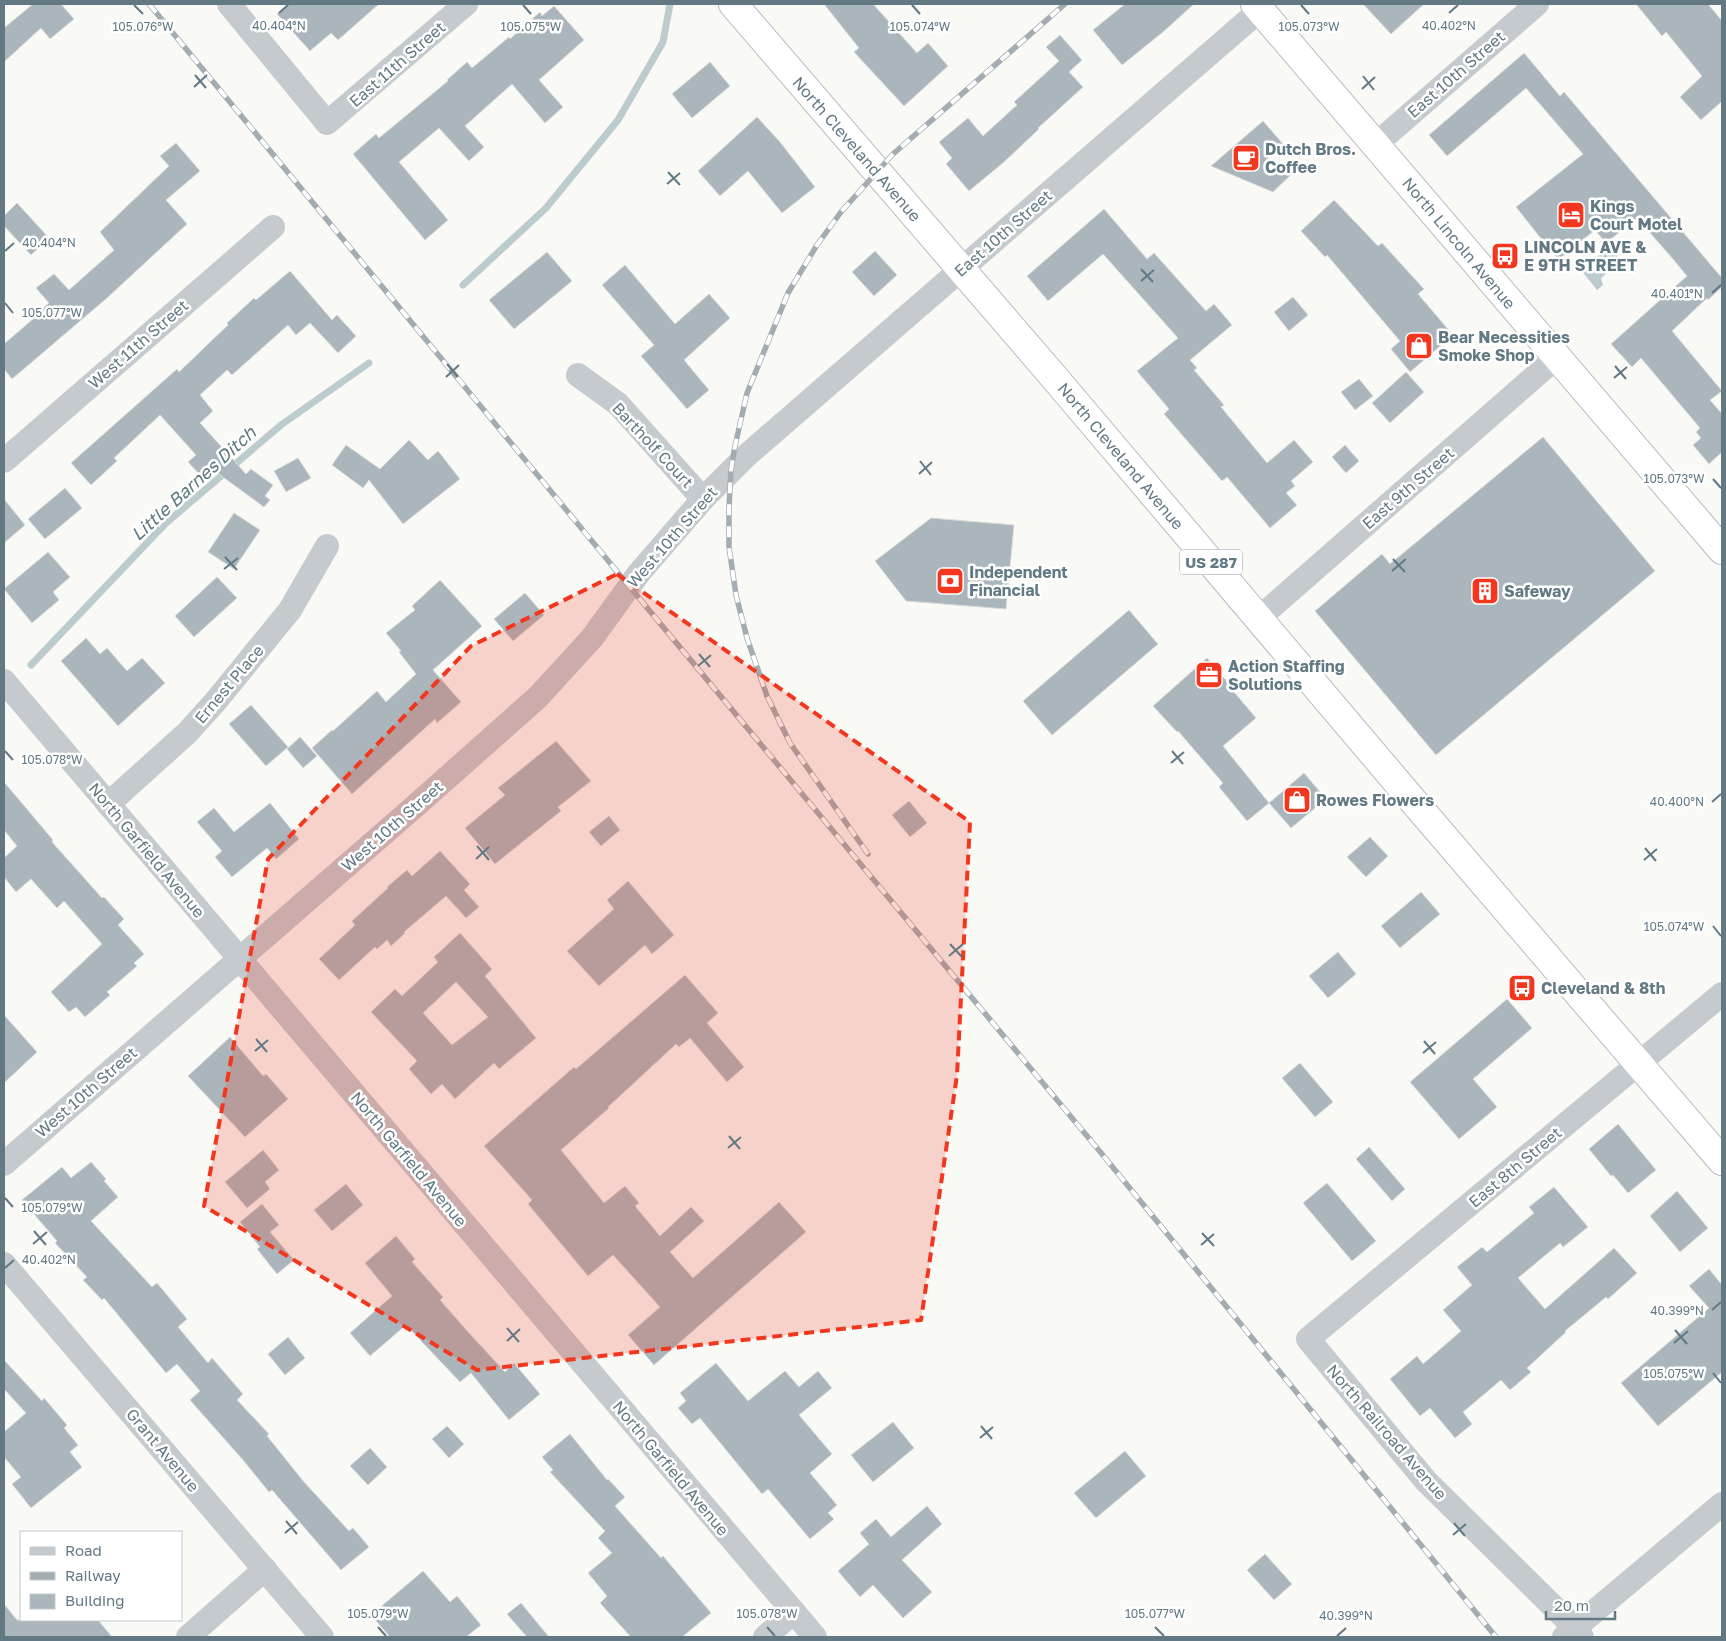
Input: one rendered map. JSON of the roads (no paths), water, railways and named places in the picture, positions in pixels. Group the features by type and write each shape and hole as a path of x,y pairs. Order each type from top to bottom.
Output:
{"highway":[{"name":"North Cleveland Avenue","path":"733,4 1722,1161"},
{"name":"North Lincoln Avenue","path":"1257,7 1722,550"}],"street":[{"name":"East 11th Street","path":"229,4 327,124 466,4"},
{"name":"East 10th Street","path":"1375,145 1537,4"},
{"name":"East 10th Street","path":"746,456 1257,7"},
{"name":"West 11th Street","path":"4,461 273,227"},
{"name":"East 9th Street","path":"1259,618 1557,358"},
{"name":"Bartholf Court","path":"578,375 618,404 703,499"},
{"name":"West 10th Street","path":"4,1164 413,808 538,696 592,638 639,572 703,499 746,456"},
{"name":"Ernest Place","path":"108,804 187,733 215,702 290,610 327,546"},
{"name":"North Garfield Avenue","path":"4,681 815,1637"},
{"name":"East 8th Street","path":"1308,1339 1722,994"},
{"name":"Grant Avenue","path":"4,1264 322,1637"},
{"name":"North Railroad Avenue","path":"1308,1339 1426,1480 1574,1634"},
{"path":"1574,1634 1722,1504"},
{"path":"188,1637 265,1569"},
{"path":"765,1637 794,1612"}],"waterway":[{"name":"Little Barnes Ditch","path":"463,285 546,208 618,120 663,42 670,4"},
{"name":"Little Barnes Ditch","path":"31,665 166,523 281,425 369,363"}],"railway":[{"path":"149,4 629,586 1102,1154 1496,1637"},
{"path":"868,854 790,743 767,696 747,638 736,595 729,547 731,470 747,393 788,293 817,245 841,212 893,154 1065,4"}],"place":[{"name":"Dutch Bros. Coffee","path":"1246,158"},
{"name":"Kings Court Motel","path":"1571,215"},
{"name":"LINCOLN AVE & E 9TH STREET","path":"1505,256"},
{"name":"Bear Necessities Smoke Shop","path":"1419,346"},
{"name":"Independent Financial","path":"950,581"},
{"name":"Safeway","path":"1485,591"},
{"name":"Action Staffing Solutions","path":"1209,675"},
{"name":"Rowes Flowers","path":"1297,800"},
{"name":"Cleveland & 8th","path":"1522,988"}]}
